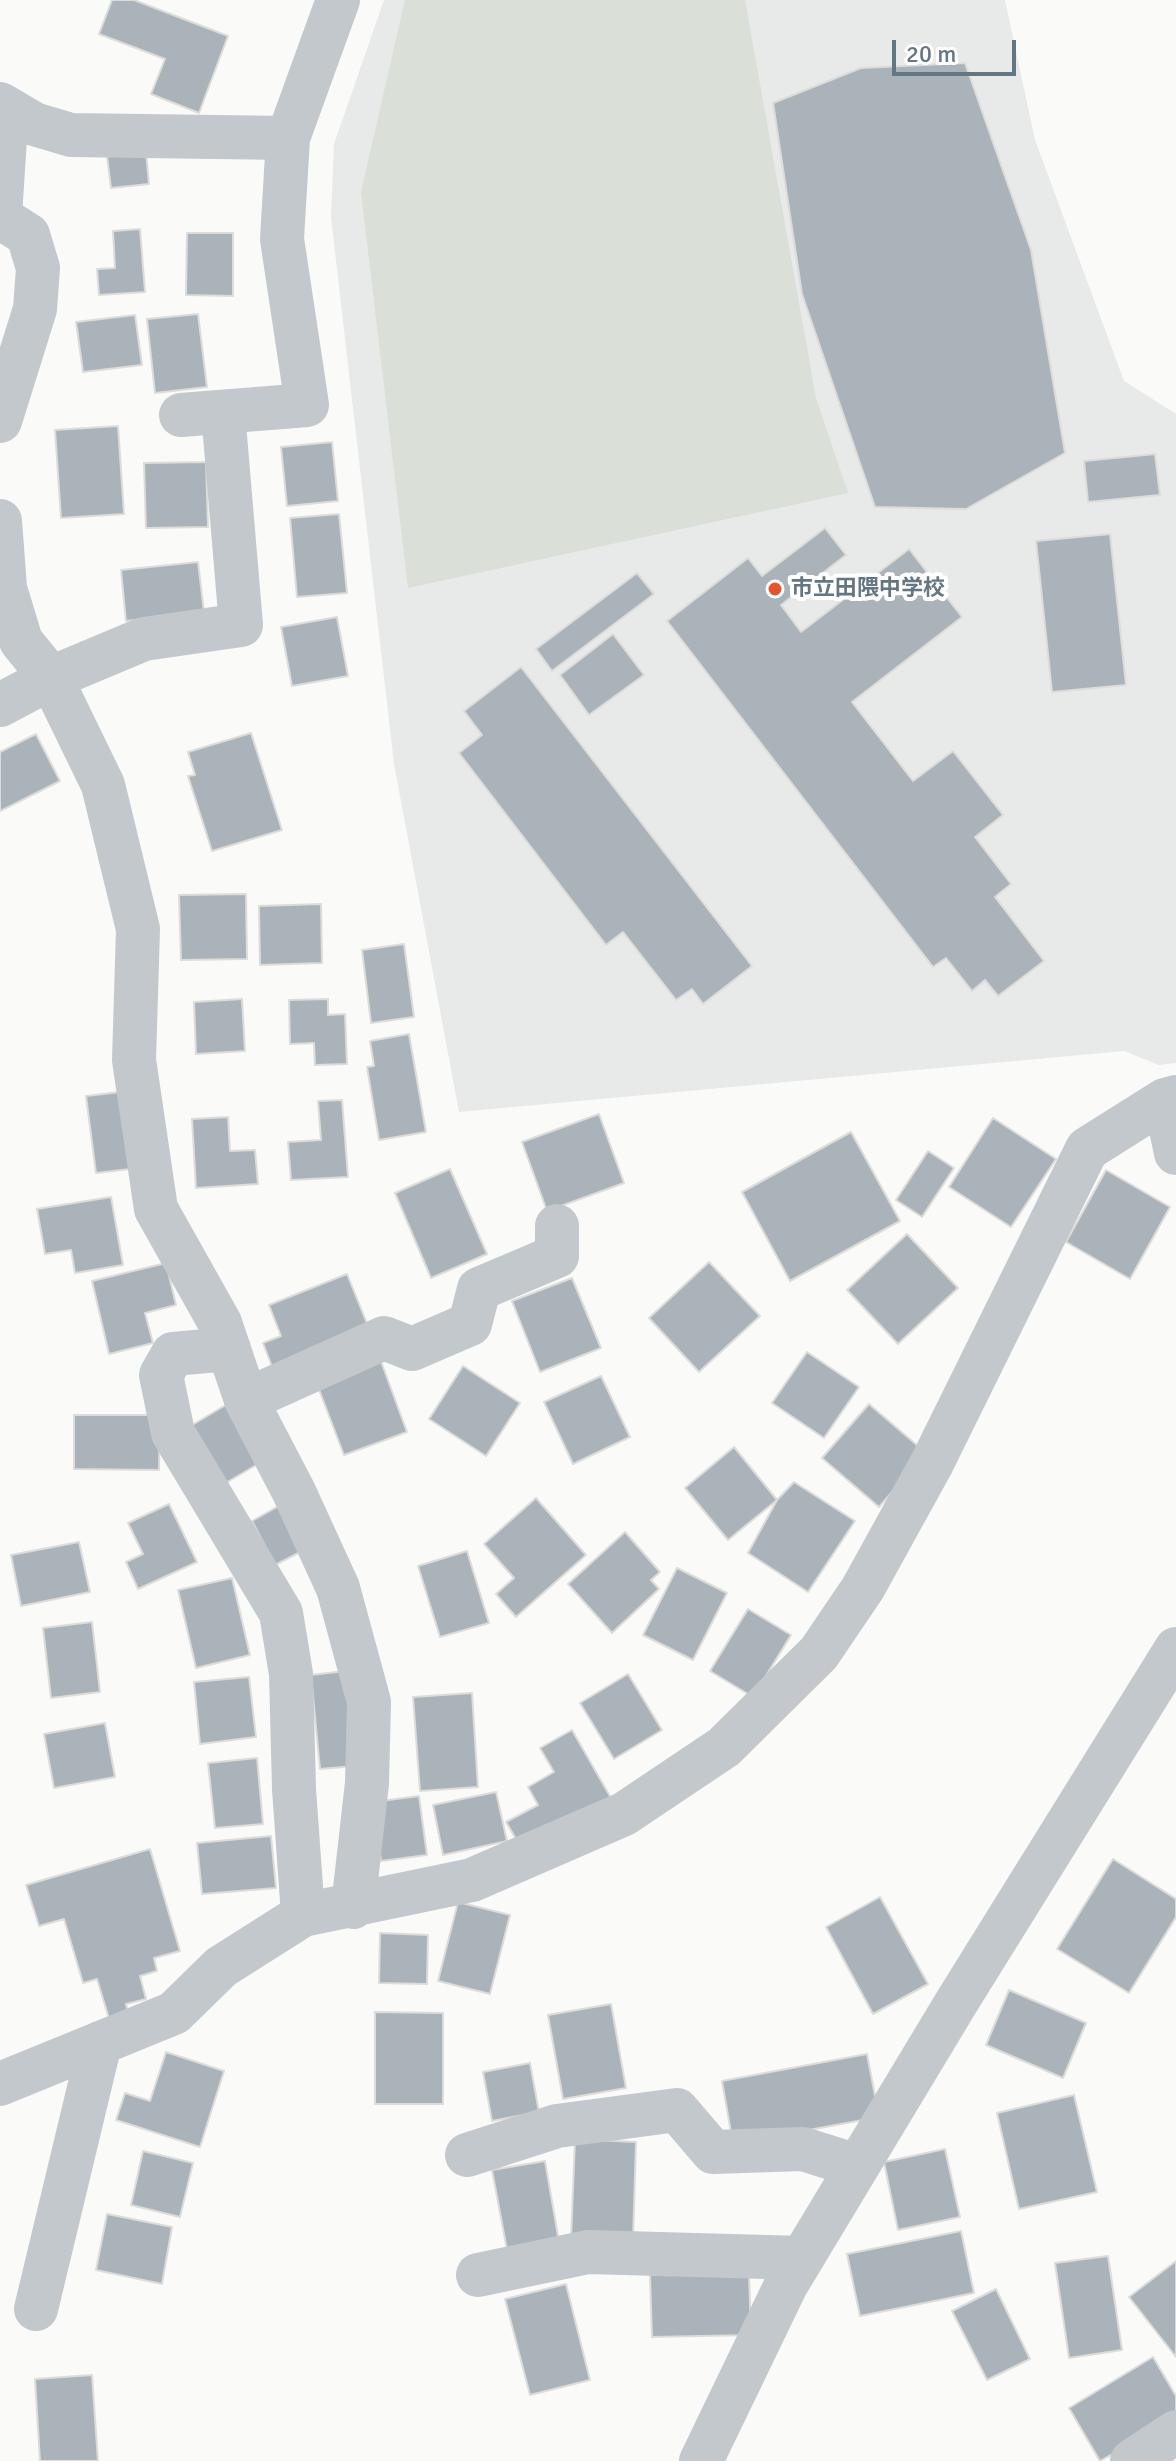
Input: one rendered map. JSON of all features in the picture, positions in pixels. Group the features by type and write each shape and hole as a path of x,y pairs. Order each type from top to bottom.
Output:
{"street":[{"path":"0,705 51,678 144,639 241,625 202,414 307,405 282,239 288,138 338,0"},
{"path":"0,421 35,309 38,268 28,235 0,216 4,106 34,124 71,135 288,138"},
{"path":"0,521 5,588 21,641 51,678 103,785 138,929 134,1060 156,1209 220,1323 246,1400 294,1492 338,1588 369,1702 367,1783 353,1907"},
{"path":"0,2084 174,2013 221,1967 303,1915 472,1880 624,1814 712,1756 819,1653 863,1588 932,1463 1087,1149 1170,1098 1176,1153"},
{"path":"246,1400 384,1338 412,1349 470,1324 479,1289 557,1256 557,1226"},
{"path":"229,1349 173,1354 161,1375 173,1433 281,1613 291,1674 294,1789 303,1915"},
{"path":"701,2461 741,2384 786,2285 1176,1649"},
{"path":"36,2309 100,2043"},
{"path":"467,2155 557,2126 677,2110 713,2152 803,2149 857,2166"},
{"path":"478,2275 588,2252 802,2258"},
{"path":"1132,2461 1176,2432"}],"shaded area":[{"name":"市立田隈中学校","path":"384,0 1005,0 1035,140 1124,381 1176,414 1176,1063 1159,1065 1124,1051 459,1112 394,764 331,217 334,144"},
{"path":"405,0 745,0 816,398 848,493 408,588 361,192"}],"building":[{"path":"112,0 134,0 228,36 199,113 151,94 165,59 99,34"},
{"path":"965,63 1031,250 1065,453 966,509 875,507 802,294 773,103 861,68"},
{"path":"146,152 149,184 111,188 107,156"},
{"path":"140,229 145,292 99,295 97,269 115,268 113,231"},
{"path":"187,233 233,233 233,296 186,295"},
{"path":"198,314 207,387 155,393 147,319"},
{"path":"135,315 142,365 83,372 76,322"},
{"path":"118,426 124,514 61,518 55,430"},
{"path":"332,442 338,501 287,506 281,447"},
{"path":"1155,454 1160,495 1088,502 1084,461"},
{"path":"206,462 208,527 146,528 144,463"},
{"path":"339,514 347,593 297,597 290,518"},
{"path":"825,528 846,555 781,605 801,632 909,549 962,617 852,702 913,781 953,751 1003,815 975,837 1011,884 995,897 1044,961 998,996 985,980 972,991 946,958 933,967 667,621 748,558 762,576"},
{"path":"1110,534 1126,685 1052,692 1036,541"},
{"path":"198,562 204,612 126,621 121,570"},
{"path":"637,573 654,594 552,671 536,649"},
{"path":"337,617 348,676 292,686 281,627"},
{"path":"613,634 644,675 589,715 560,675"},
{"path":"521,667 752,966 703,1004 692,989 676,1000 623,932 606,945 459,753 482,735 464,711"},
{"path":"251,733 282,830 212,851 188,776 195,775 188,752"},
{"path":"36,734 60,781 0,811 0,752"},
{"path":"246,894 247,959 181,960 179,895"},
{"path":"321,904 322,963 260,965 259,906"},
{"path":"404,944 414,1017 371,1023 362,950"},
{"path":"242,999 245,1051 196,1054 194,1002"},
{"path":"328,999 328,1015 345,1014 347,1064 315,1065 314,1043 290,1044 289,1000"},
{"path":"409,1034 426,1132 379,1140 367,1067 374,1066 370,1041"},
{"path":"129,1091 139,1168 96,1173 86,1096"},
{"path":"342,1100 348,1177 291,1180 288,1142 321,1140 318,1101"},
{"path":"599,1114 624,1183 547,1211 522,1142"},
{"path":"228,1117 230,1151 255,1150 258,1184 196,1188 192,1119"},
{"path":"993,1118 1056,1159 1011,1227 949,1187"},
{"path":"851,1132 900,1221 790,1281 742,1192"},
{"path":"928,1151 954,1168 922,1217 896,1200"},
{"path":"450,1169 487,1254 431,1278 395,1193"},
{"path":"1106,1170 1170,1207 1130,1279 1066,1242"},
{"path":"111,1197 123,1265 75,1273 71,1250 45,1254 37,1209"},
{"path":"907,1234 958,1288 898,1344 847,1290"},
{"path":"709,1262 760,1316 699,1372 649,1318"},
{"path":"166,1263 176,1305 145,1313 153,1343 109,1354 92,1281"},
{"path":"347,1274 370,1331 273,1369 263,1343 281,1336 269,1305"},
{"path":"572,1278 601,1348 540,1372 512,1301"},
{"path":"807,1352 859,1387 824,1438 772,1403"},
{"path":"379,1356 407,1432 344,1455 315,1379"},
{"path":"463,1366 520,1403 486,1456 429,1419"},
{"path":"601,1376 630,1437 573,1464 544,1402"},
{"path":"229,1403 263,1461 224,1484 189,1427"},
{"path":"869,1404 926,1453 879,1507 822,1458"},
{"path":"74,1415 160,1415 159,1470 74,1469"},
{"path":"734,1447 777,1500 728,1540 685,1488"},
{"path":"794,1482 855,1521 808,1592 748,1553 777,1500"},
{"path":"536,1498 586,1555 516,1617 496,1594 514,1578 484,1544"},
{"path":"284,1503 308,1548 275,1565 252,1521"},
{"path":"169,1504 197,1562 138,1589 126,1562 143,1554 128,1523"},
{"path":"625,1532 660,1572 651,1580 659,1589 612,1633 568,1584"},
{"path":"79,1542 90,1592 21,1606 11,1555"},
{"path":"467,1551 489,1623 440,1637 418,1566"},
{"path":"677,1568 727,1593 693,1660 643,1635"},
{"path":"232,1578 250,1655 196,1668 178,1590"},
{"path":"748,1609 791,1635 753,1697 710,1671"},
{"path":"92,1622 100,1692 51,1698 43,1628"},
{"path":"345,1671 355,1766 320,1769 311,1675"},
{"path":"628,1674 662,1730 614,1759 580,1703"},
{"path":"249,1677 256,1737 200,1744 194,1682"},
{"path":"472,1693 478,1787 420,1791 413,1697"},
{"path":"105,1723 115,1777 54,1788 44,1734"},
{"path":"572,1730 611,1798 522,1849 506,1822 538,1805 528,1787 554,1772 540,1748"},
{"path":"257,1758 263,1824 215,1828 208,1763"},
{"path":"496,1792 507,1841 443,1855 433,1805"},
{"path":"419,1796 427,1855 381,1861 373,1802"},
{"path":"271,1836 276,1888 202,1894 197,1843"},
{"path":"150,1849 180,1951 154,1958 157,1971 140,1976 146,1999 126,2004 130,2020 111,2025 97,1979 83,1983 64,1919 39,1926 26,1885"},
{"path":"1113,1859 1176,1899 1176,1917 1129,1993 1057,1949"},
{"path":"880,1897 928,1984 873,2014 826,1927"},
{"path":"458,1902 510,1915 490,1994 438,1981"},
{"path":"380,1933 428,1935 427,1984 379,1983"},
{"path":"1009,1990 1086,2023 1063,2078 986,2045"},
{"path":"611,2004 626,2088 563,2099 548,2015"},
{"path":"375,2012 443,2013 443,2104 375,2104"},
{"path":"166,2052 224,2071 200,2147 116,2120 125,2093 150,2101"},
{"path":"867,2054 879,2117 733,2144 722,2081"},
{"path":"530,2063 539,2112 492,2121 483,2072"},
{"path":"1074,2095 1097,2192 1019,2209 997,2113"},
{"path":"575,2139 636,2142 633,2241 571,2238"},
{"path":"945,2149 960,2217 898,2230 884,2162"},
{"path":"143,2151 193,2163 180,2217 131,2205"},
{"path":"545,2161 559,2242 507,2250 492,2170"},
{"path":"107,2214 172,2227 162,2284 96,2270"},
{"path":"961,2231 974,2293 860,2316 847,2254"},
{"path":"1108,2256 1122,2350 1069,2358 1055,2263"},
{"path":"1176,2261 1176,2357 1129,2297"},
{"path":"749,2273 751,2335 652,2337 650,2275"},
{"path":"566,2284 590,2380 530,2395 505,2299"},
{"path":"996,2289 1030,2359 987,2380 952,2311"},
{"path":"1153,2357 1176,2396 1176,2417 1100,2461 1069,2408"},
{"path":"92,2375 98,2461 40,2461 35,2379"}],"place":[{"name":"市立田隈中学校","path":"775,589"}]}
